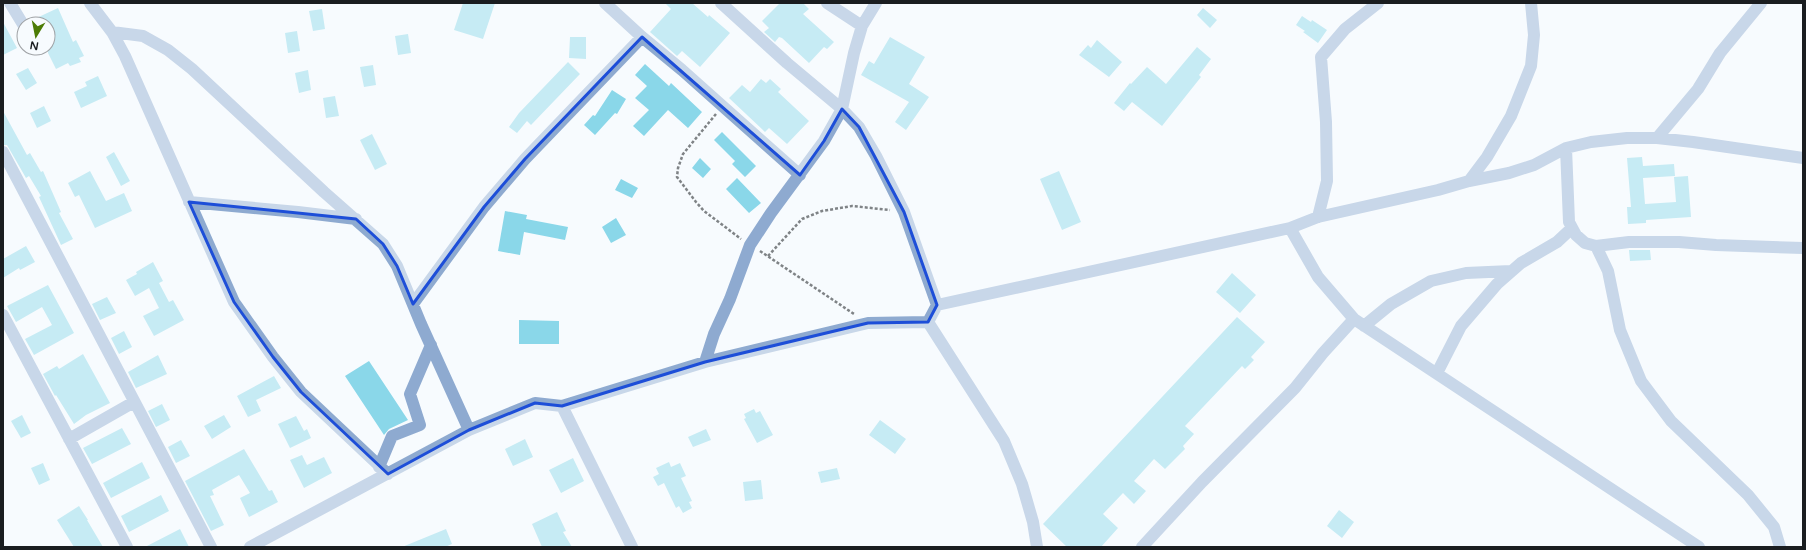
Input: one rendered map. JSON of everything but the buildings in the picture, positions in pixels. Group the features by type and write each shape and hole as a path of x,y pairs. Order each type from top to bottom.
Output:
{"street":[{"path":"10,3 18,16"},
{"path":"90,3 112,32 125,56 234,302 300,392 383,471"},
{"path":"605,3 800,175"},
{"path":"721,3 787,63 842,109 859,127 904,212 937,305 928,322"},
{"path":"827,3 862,26"},
{"path":"705,362 714,334 730,299 750,245 824,142 842,109 854,53 862,26 876,3"},
{"path":"1318,217 1327,181 1326,122 1321,57 1346,29 1378,3"},
{"path":"1469,181 1488,157 1511,116 1531,66 1534,35 1531,3"},
{"path":"1657,138 1698,89 1720,53 1761,3"},
{"path":"112,32 143,36 168,50 192,69 383,244 397,266 470,430"},
{"path":"413,304 484,207 525,160 642,37"},
{"path":"937,305 1290,228 1318,217 1509,173 1534,165 1566,148 1591,142 1627,138 1657,138 1803,158"},
{"path":"1566,148 1568,222 1576,235 1585,243 1596,246 1629,242 1679,242 1716,246 1803,248"},
{"path":"3,152 211,547"},
{"path":"189,202 356,219"},
{"path":"1290,228 1318,277 1354,319 1699,547"},
{"path":"1437,373 1461,326 1497,284 1521,263 1557,242 1572,228"},
{"path":"1596,246 1608,271 1620,330 1641,381 1672,421 1748,495 1774,527 1780,547"},
{"path":"1364,326 1391,304 1431,281 1466,273 1511,272"},
{"path":"3,316 127,547"},
{"path":"1142,547 1202,482 1295,388 1323,353 1354,319"},
{"path":"250,547 383,471 470,430 535,403 562,406 705,362 868,323 928,322"},
{"path":"928,322 1004,441 1022,484 1038,545"},
{"path":"383,471 392,436 420,425 410,394 432,345"},
{"path":"69,438 134,402"},
{"path":"562,406 632,547"}],"path":[{"path":"722,107 683,154 678,168 677,177 680,183 704,211 805,283 868,323"},
{"path":"768,256 802,219 822,211 852,206 904,212"}],"highlighted area":[{"path":"642,37 800,175 824,141 842,109 859,127 904,212 937,305 928,322 868,323 705,362 562,406 535,403 469,430 388,474 301,392 273,357 234,302 189,202 356,219 383,244 397,266 413,304 484,207 525,159"}]}
